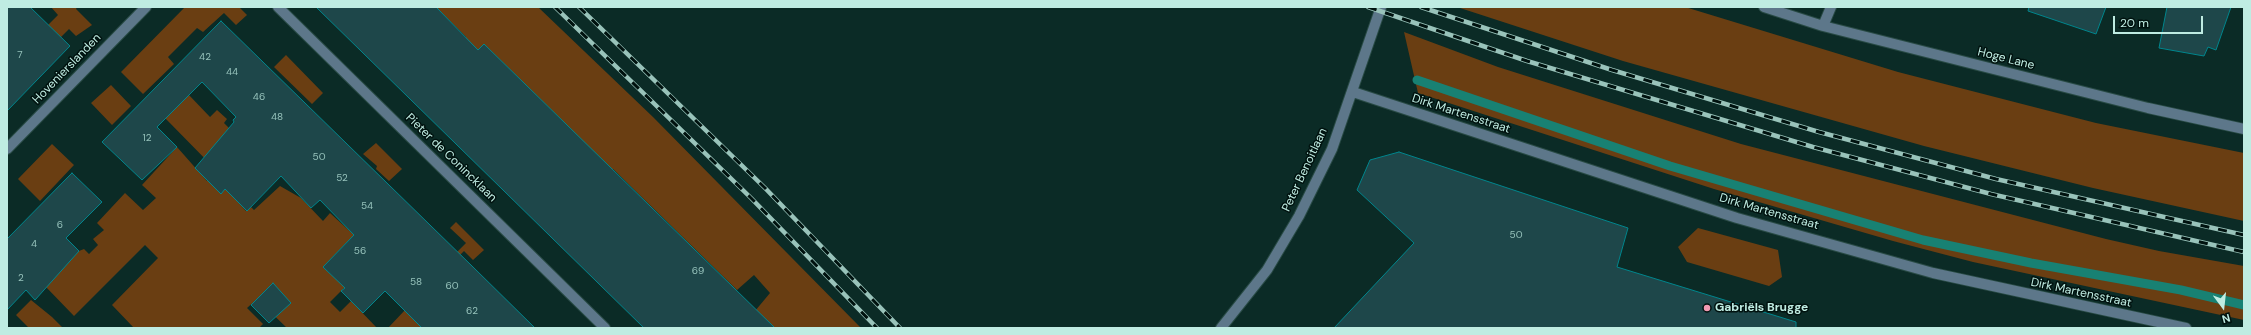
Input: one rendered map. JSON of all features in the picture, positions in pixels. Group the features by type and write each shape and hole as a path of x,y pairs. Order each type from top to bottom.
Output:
{"street":[{"name":"Hovenierslanden","path":"7,149 146,7"},
{"name":"Pieter de Conincklaan","path":"278,7 605,328"},
{"name":"Peter Benoitlaan","path":"1221,328 1266,270 1299,216 1332,149 1353,92 1381,7"},
{"name":"Hoge Lane","path":"1764,7 1824,26 2148,108 2244,129"},
{"path":"1824,26 1831,7"},
{"name":"Dirk Martensstraat","path":"1353,92 1745,220 1933,273 2186,328"}],"shaded area":[{"path":"51,7 77,7 76,9 92,25 76,36 69,29 59,39 45,28 58,15"},
{"path":"185,7 239,7 247,15 236,25 224,13 203,32 197,28 168,57 174,64 143,94 121,72"},
{"path":"436,7 538,7 653,117 861,328 775,328 769,322 766,323 755,311 770,293 754,275 737,290 613,169 598,184 571,129 484,44 462,67 466,37"},
{"path":"1457,7 1685,7 1898,72 2096,123 2244,153 2244,221 2093,188 1924,146 1623,61"},
{"path":"1404,32 1498,67 1741,144 2106,239 2159,251 2244,266 2244,320 1973,262 1893,241 1714,189 1418,93"},
{"path":"286,55 323,93 312,104 274,67"},
{"path":"111,85 131,106 112,125 91,103"},
{"path":"188,94 210,117 217,110 227,119 224,123 237,136 277,158 236,200 246,211 251,207 254,210 280,186 301,198 323,221 330,213 354,235 323,267 345,287 330,302 340,312 351,301 377,328 287,328 257,299 247,308 263,324 259,328 134,328 112,305 158,258 145,245 74,316 45,286 79,251 84,249 89,254 98,245 93,239 104,230 97,223 125,193 143,210 156,198 142,185 177,147 207,181 217,171 165,118"},
{"path":"376,143 402,169 389,181 376,169 377,166 363,154"},
{"path":"52,144 74,165 40,201 18,179"},
{"path":"456,222 484,250 473,260 464,251 460,255 457,252 466,243 450,228"},
{"path":"1698,228 1778,250 1782,277 1769,286 1687,262 1678,247"},
{"path":"31,300 63,328 29,328 16,315"},
{"path":"405,310 422,328 388,328"}],"building":[{"path":"7,7 30,7 70,46 7,111"},
{"path":"316,7 436,7 478,50 484,44 775,328 644,328"},
{"path":"2029,7 2106,7 2096,34 2028,11"},
{"path":"2167,7 2231,7 2216,50 2208,47 2204,56 2159,48"},
{"path":"221,21 535,328 422,328 385,291 363,313 341,291 345,288 323,267 354,235 320,200 311,208 281,176 247,211 225,189 221,194 195,168 234,122 233,120 236,117 202,82 157,127 177,147 142,180 102,142"},
{"path":"1399,152 1628,228 1617,267 1796,322 1796,328 1334,328 1414,243 1357,190 1370,160"},
{"path":"72,173 102,202 66,238 79,251 35,300 26,290 7,310 7,239"},
{"path":"273,283 291,303 269,323 251,305"}],"waterway":[{"path":"1417,80 1670,166 1923,240 2031,263 2181,290 2244,305"}],"railway":[{"path":"555,7 751,198 877,328"},
{"path":"579,7 765,188 900,328"},
{"path":"1368,7 1527,61 1813,147 1991,194 2244,252"},
{"path":"1421,7 1612,70 1819,132 1996,179 2244,235"}],"place":[{"name":"Gabriëls Brugge","path":"1707,308"}]}
